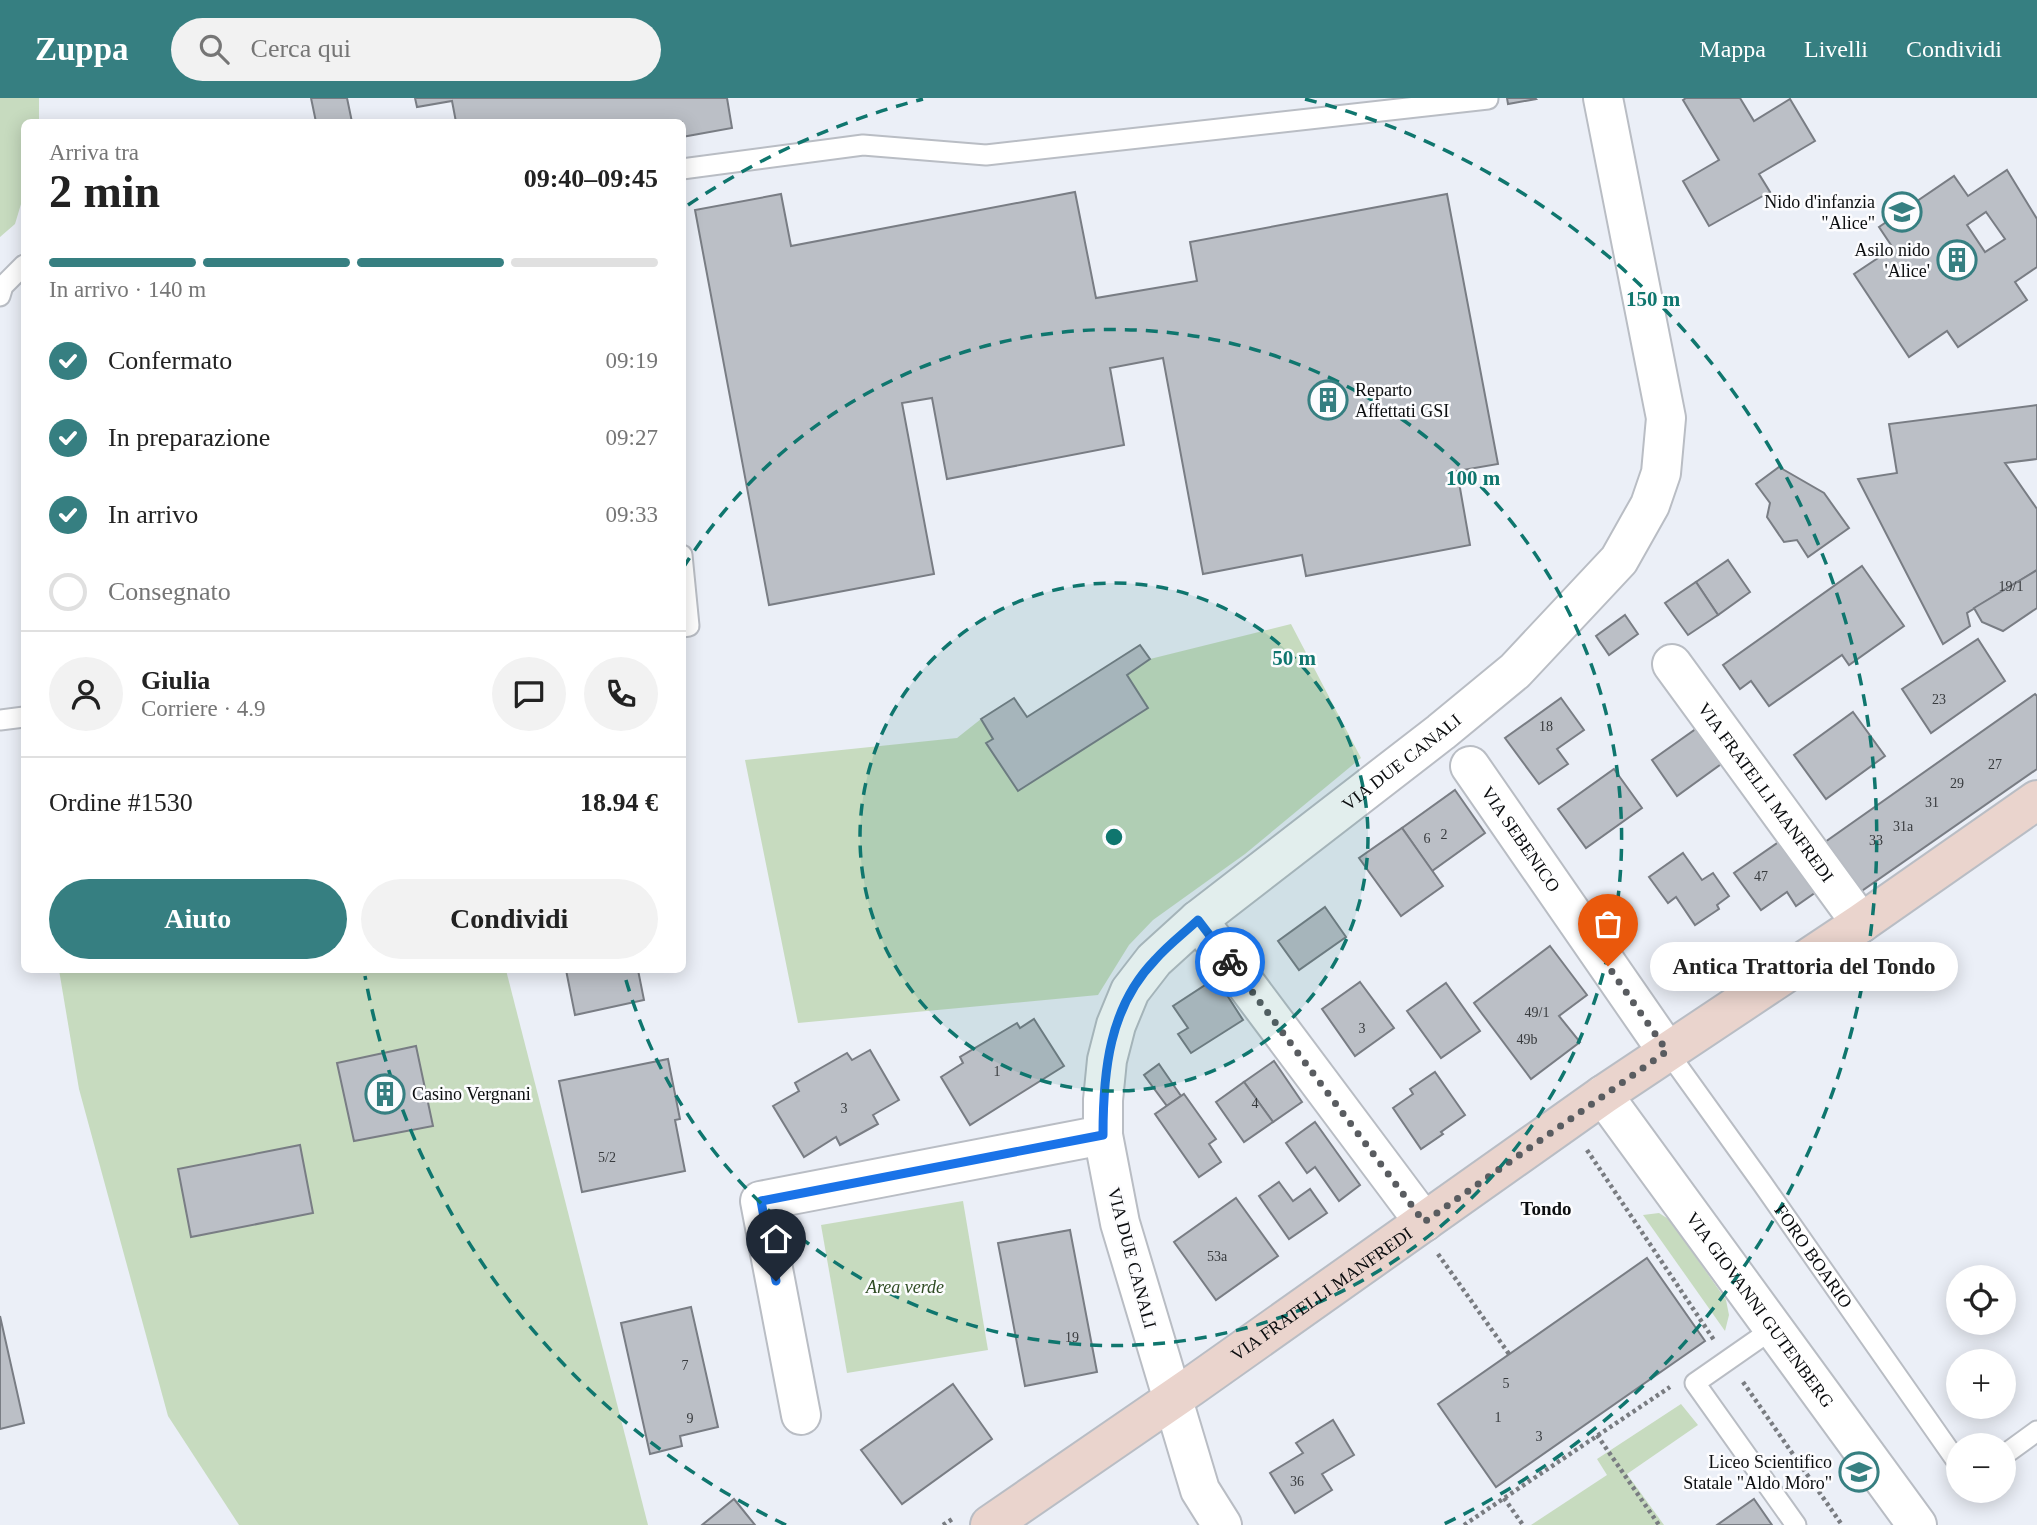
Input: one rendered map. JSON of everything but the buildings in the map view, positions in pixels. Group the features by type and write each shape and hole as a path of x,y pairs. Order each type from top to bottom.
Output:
{"main road":[{"name":"VIA FRATELLI MANFREDI","path":"990,1525 1171,1400 1431,1238 1603,1095 1861,923 2037,800"}],"street":[{"name":"VIA DUE CANALI","path":"1222,1525 1200,1490 1120,1223 1103,1135 1107,1060 1116,1026 1130,991 1154,960 1198,920 1441,732 1515,671 1619,560 1650,505 1661,473 1667,418 1603,98"},
{"name":"VIA FRATELLI MANFREDI","path":"1672,664 1861,923"},
{"name":"VIA SEBENICO","path":"1470,766 1667,1051"},
{"path":"1198,920 1431,1238"},
{"name":"VIA GIOVANNI GUTENBERG","path":"1603,1095 1917,1525"},
{"path":"801,1415 761,1201 1103,1135"}],"lane":[{"path":"686,168 863,145 986,155 1488,99"},
{"path":"0,296 3,286 21,268"},
{"path":"686,590 690,626 686,626"},
{"path":"0,720 21,717"},
{"name":"FORO BOARIO","path":"1667,1051 1946,1446"},
{"path":"1774,1328 1695,1383 1796,1525"},
{"path":"2016,1446 2037,1431"}],"path":[{"path":"1586,1150 1842,1525"},
{"path":"1431,1238 1509,1354"},
{"path":"1465,1525 1676,1382"},
{"path":"1597,1436 1659,1525"},
{"path":"1504,1498 1523,1525"}],"green space":[{"path":"0,98 39,98 39,119 21,119 21,204 15,224 0,237"},
{"path":"1291,624 1361,758 1245,854 1153,920 1129,945 1098,995 798,1023 745,760 957,738 981,719 993,739 987,744 1018,791 1148,708 1127,675 1150,659"},
{"path":"60,973 507,973 648,1525 239,1525 168,1416 79,1089"},
{"name":"Area verde","path":"963,1201 988,1350 847,1373 821,1225"},
{"path":"1659,1213 1670,1220 1726,1300 1729,1315 1725,1331 1643,1215"},
{"path":"1681,1404 1698,1425 1627,1474 1664,1525 1531,1525 1607,1475 1597,1459"}],"way so far":[{"path":"1230,962 1424,1222 1667,1051 1608,966"}],"place":[{"name":"Nido d'infanzia \"Alice\"","path":"1902,212"},
{"name":"Asilo nido 'Alice'","path":"1957,260"},
{"name":"Reparto Affettati GSI","path":"1328,400"},
{"name":"Antica Trattoria del Tondo","path":"1608,966"},
{"name":"Casino Vergnani","path":"385,1094"},
{"name":"Liceo Scientifico Statale \"Aldo Moro\"","path":"1859,1472"}],"district":[{"name":"Tondo","path":"1546,1208"}],"route":[{"path":"776,1281 761,1201 1103,1135 1107,1060 1116,1026 1130,991 1154,960 1198,920 1230,962"}]}
